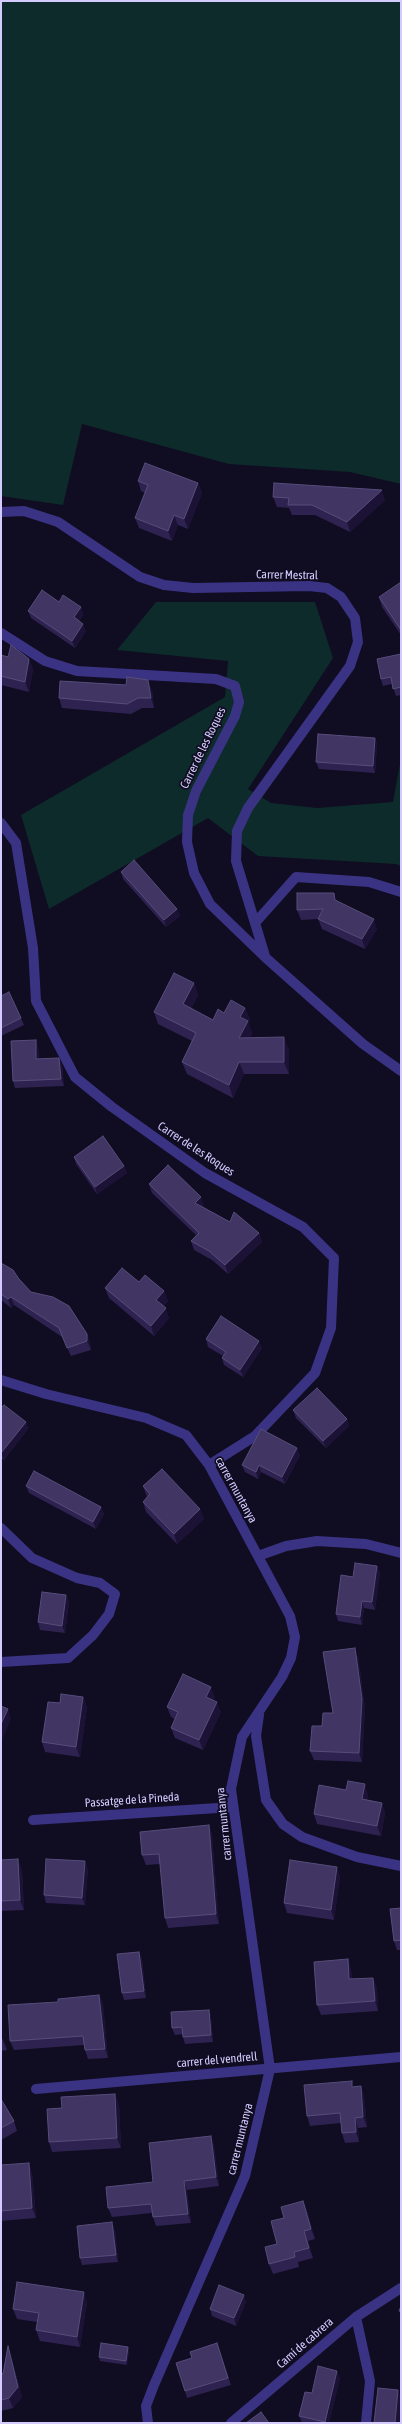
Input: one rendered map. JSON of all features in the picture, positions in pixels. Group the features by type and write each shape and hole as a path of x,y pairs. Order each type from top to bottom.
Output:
{"street":[{"name":"Carrer Mestral","path":"1,512 24,511 58,522 140,577 164,584 193,588 309,586 327,588 341,597 355,618 358,642 350,666 248,808 237,831 236,861 266,958"},
{"name":"Carrer de les Roques","path":"1,633 45,661 77,671 216,679 235,686 239,702 235,716 196,791 188,815 187,842 194,873 210,904 266,958 363,1044 401,1071"},
{"name":"Carrer de les Roques","path":"1,823 16,843 33,948 36,1001 76,1077 112,1107 204,1173 303,1227 334,1258 331,1328 315,1373 255,1436 209,1465"},
{"path":"255,923 296,877 369,882 401,892"},
{"name":"carrer muntanya","path":"1,1380 46,1394 146,1418 186,1436 209,1465 290,1616 295,1638 291,1658 282,1677 242,1737 230,1789 270,2069 245,2176 154,2385 146,2406 148,2423"},
{"path":"1,1528 32,1558 77,1578 100,1583 115,1594 109,1614 93,1635 68,1658 1,1662"},
{"path":"258,1556 286,1546 317,1541 366,1544 401,1553"},
{"path":"260,1711 256,1736 266,1800 283,1824 302,1837 357,1857 401,1866"},
{"name":"Passatge de la Pineda","path":"33,1820 233,1807"},
{"name":"carrer del vendrell","path":"36,2089 401,2057"},
{"name":"Camí de cabrera","path":"231,2423 356,2316 401,2288"},
{"path":"356,2316 370,2381 366,2423"}],"green space":[{"path":"1,1 401,1 401,484 350,472 229,464 82,424 63,505 1,496"},
{"path":"156,602 315,602 333,658 248,789 271,803 317,808 393,802 401,758 401,866 396,864 258,856 208,818 49,909 21,815 225,697 228,661 117,650"}],"building":[{"path":"145,463 198,483 184,519 174,515 168,531 135,518 148,485 138,481"},
{"path":"274,483 382,490 347,522 312,505 288,505 289,498 273,497"},
{"path":"401,582 401,630 379,597"},
{"path":"42,590 59,602 63,595 81,607 74,617 83,624 72,641 28,611"},
{"path":"11,645 29,659 25,682 1,676 1,655 8,657"},
{"path":"401,654 401,687 393,689 391,677 381,679 377,659"},
{"path":"127,677 148,680 151,698 138,698 127,704 59,698 60,681 126,685"},
{"path":"318,734 375,738 373,766 316,762"},
{"path":"134,860 177,909 164,920 121,872"},
{"path":"297,893 334,893 335,900 374,919 362,939 318,919 323,909 297,910"},
{"path":"174,973 194,983 183,1004 213,1020 218,1009 224,1013 231,1000 245,1008 240,1017 248,1021 239,1038 284,1037 284,1062 239,1062 229,1085 182,1062 196,1033 154,1012"},
{"path":"9,992 21,1018 1,1028 1,996"},
{"path":"36,1040 36,1059 59,1058 61,1079 13,1081 11,1041"},
{"path":"103,1136 124,1166 95,1187 74,1157"},
{"path":"168,1165 201,1197 195,1203 230,1222 234,1212 259,1233 225,1265 209,1251 191,1241 199,1233 149,1184"},
{"path":"1,1263 13,1270 31,1292 53,1297 69,1306 87,1334 87,1341 67,1348 59,1328 11,1297 8,1299 1,1294"},
{"path":"122,1268 139,1282 145,1275 164,1291 156,1300 166,1308 151,1326 105,1288"},
{"path":"221,1316 259,1341 240,1370 222,1358 226,1352 206,1339"},
{"path":"317,1388 347,1419 323,1441 293,1410"},
{"path":"4,1405 26,1422 1,1453 1,1408"},
{"path":"261,1429 297,1448 282,1477 259,1465 256,1472 242,1465"},
{"path":"162,1469 200,1509 174,1534 143,1502 150,1494 143,1486"},
{"path":"34,1471 101,1507 93,1522 26,1486"},
{"path":"355,1563 377,1566 372,1602 362,1601 360,1617 336,1614 341,1575 353,1577"},
{"path":"42,1592 66,1595 62,1626 38,1622"},
{"path":"355,1648 362,1699 359,1753 310,1751 312,1726 322,1726 323,1713 333,1713 323,1652"},
{"path":"183,1674 211,1687 206,1697 217,1702 199,1740 171,1728 178,1712 167,1707"},
{"path":"61,1694 83,1697 76,1747 42,1742 48,1702 60,1703"},
{"path":"1,1706 8,1709 1,1724"},
{"path":"348,1781 365,1784 362,1799 382,1803 377,1826 314,1814 319,1785 346,1790"},
{"path":"209,1825 216,1914 165,1918 159,1854 142,1855 140,1832"},
{"path":"18,1859 20,1900 1,1901 1,1860"},
{"path":"46,1859 85,1861 82,1898 44,1895"},
{"path":"290,1860 337,1867 331,1910 284,1903"},
{"path":"401,1908 401,1940 394,1941 390,1909"},
{"path":"139,1952 144,1991 122,1993 117,1954"},
{"path":"348,1959 349,1979 373,1978 375,2001 317,2005 314,1962"},
{"path":"99,1995 105,2049 85,2050 83,2036 10,2041 8,2005 58,2002 58,1999"},
{"path":"209,2010 211,2035 183,2037 182,2027 172,2028 171,2012"},
{"path":"352,2081 352,2087 361,2086 363,2117 355,2118 356,2132 342,2133 340,2113 307,2116 304,2085"},
{"path":"115,2094 117,2138 49,2142 47,2109 62,2108 61,2097"},
{"path":"1,2099 14,2121 1,2128"},
{"path":"211,2136 216,2177 184,2181 188,2214 153,2217 151,2204 108,2208 106,2187 153,2182 149,2143"},
{"path":"29,2163 32,2208 1,2211 1,2165"},
{"path":"303,2201 311,2229 304,2231 309,2248 294,2252 295,2257 269,2264 265,2247 277,2244 271,2221 284,2218 281,2207"},
{"path":"112,2222 116,2255 80,2258 77,2226"},
{"path":"17,2282 84,2292 77,2337 36,2330 39,2313 13,2309"},
{"path":"219,2285 244,2295 234,2318 210,2309"},
{"path":"101,2343 128,2347 126,2361 99,2357"},
{"path":"217,2343 228,2378 185,2391 176,2363 192,2358 190,2352"},
{"path":"8,2346 18,2387 9,2398 1,2400 1,2373 3,2374"},
{"path":"318,2366 337,2371 325,2422 299,2416 305,2392 312,2393"},
{"path":"378,2388 398,2390 395,2423 374,2423"},
{"path":"261,2412 269,2423 246,2423"}]}
